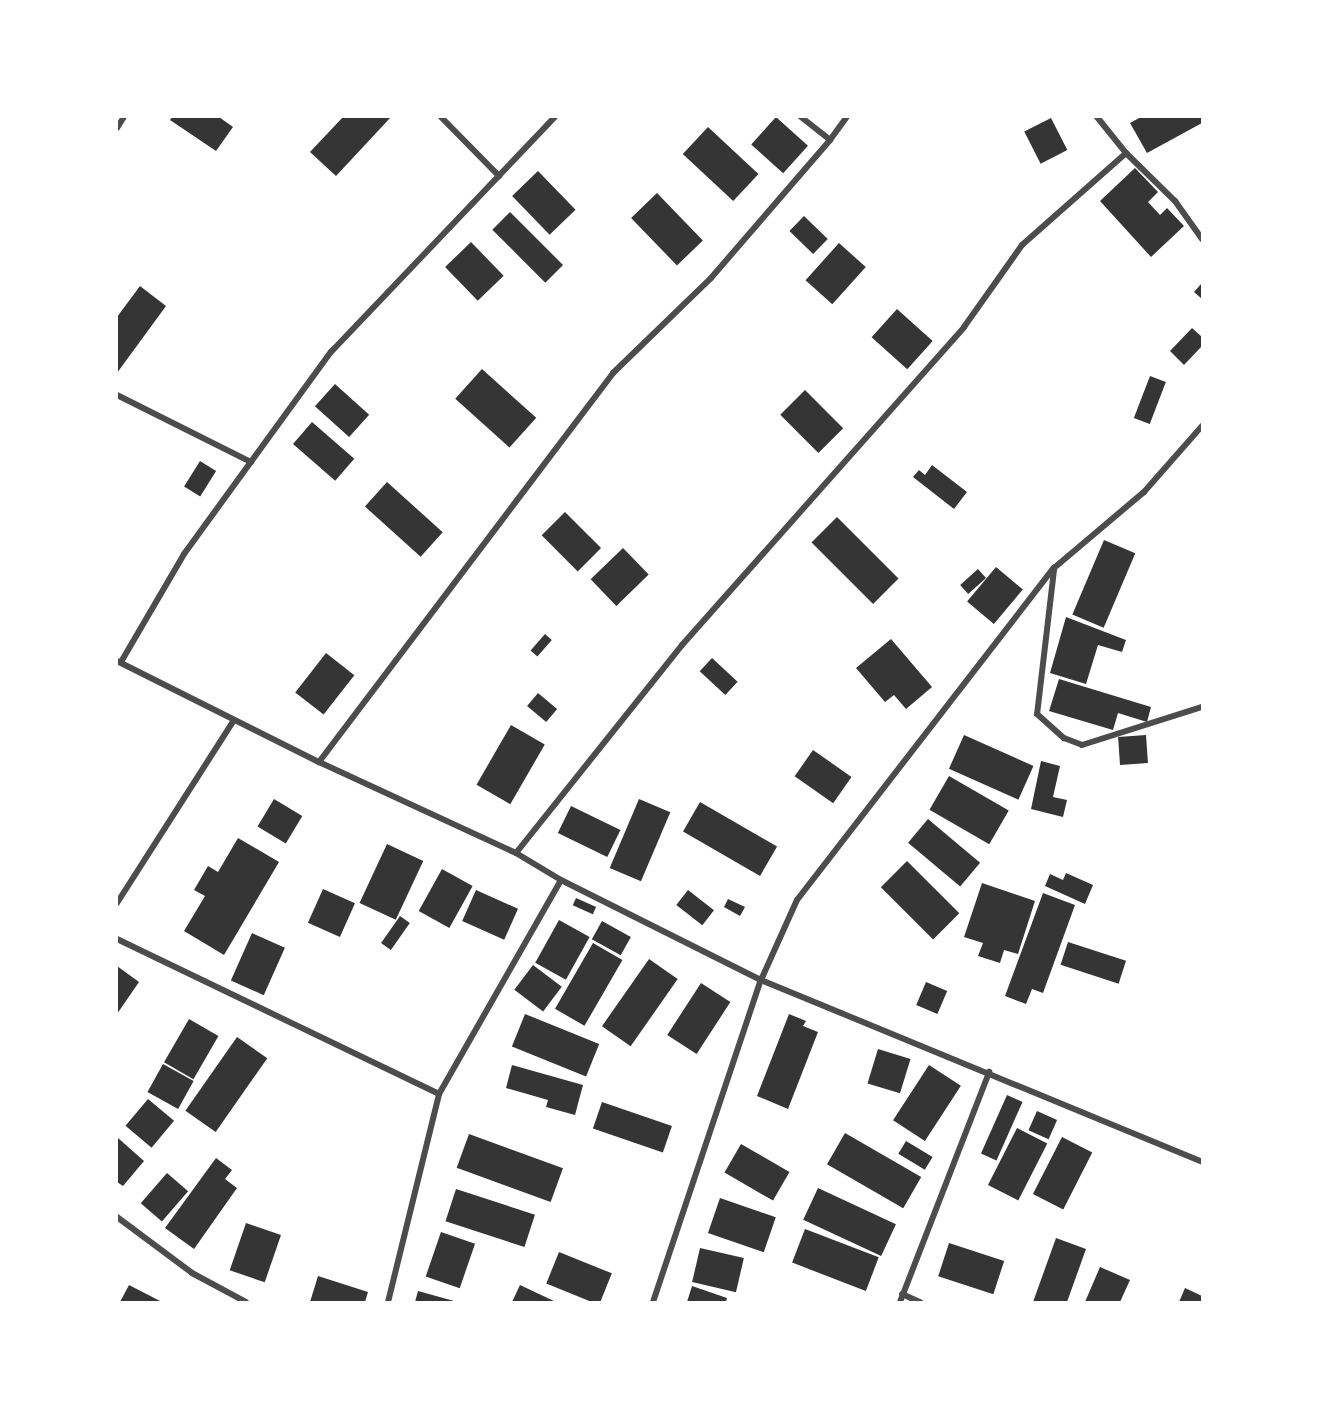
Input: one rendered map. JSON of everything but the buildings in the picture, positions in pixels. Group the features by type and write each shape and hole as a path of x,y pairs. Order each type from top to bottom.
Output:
{"street":[{"path":"117,128 124,117"},
{"path":"441,117 498,176"},
{"path":"555,117 331,352 184,554 119,662 319,762 516,853 561,880 761,980 989,1072 1202,1162"},
{"path":"801,117 830,140"},
{"path":"319,762 613,373 711,278 830,140 847,117"},
{"path":"1097,117 1126,153 1175,201 1202,239"},
{"path":"516,853 682,645 964,327 1022,245 1126,153"},
{"path":"117,395 251,462"},
{"path":"653,1302 761,980 796,900 1054,568 1144,492 1202,426"},
{"path":"1054,568 1037,714 1064,738 1082,745 1202,707"},
{"path":"117,903 234,720"},
{"path":"387,1302 439,1094 561,880"},
{"path":"117,939 439,1094"},
{"path":"900,1302 989,1072"},
{"path":"117,1217 192,1273 246,1302"},
{"path":"902,1294 920,1302"}]}
